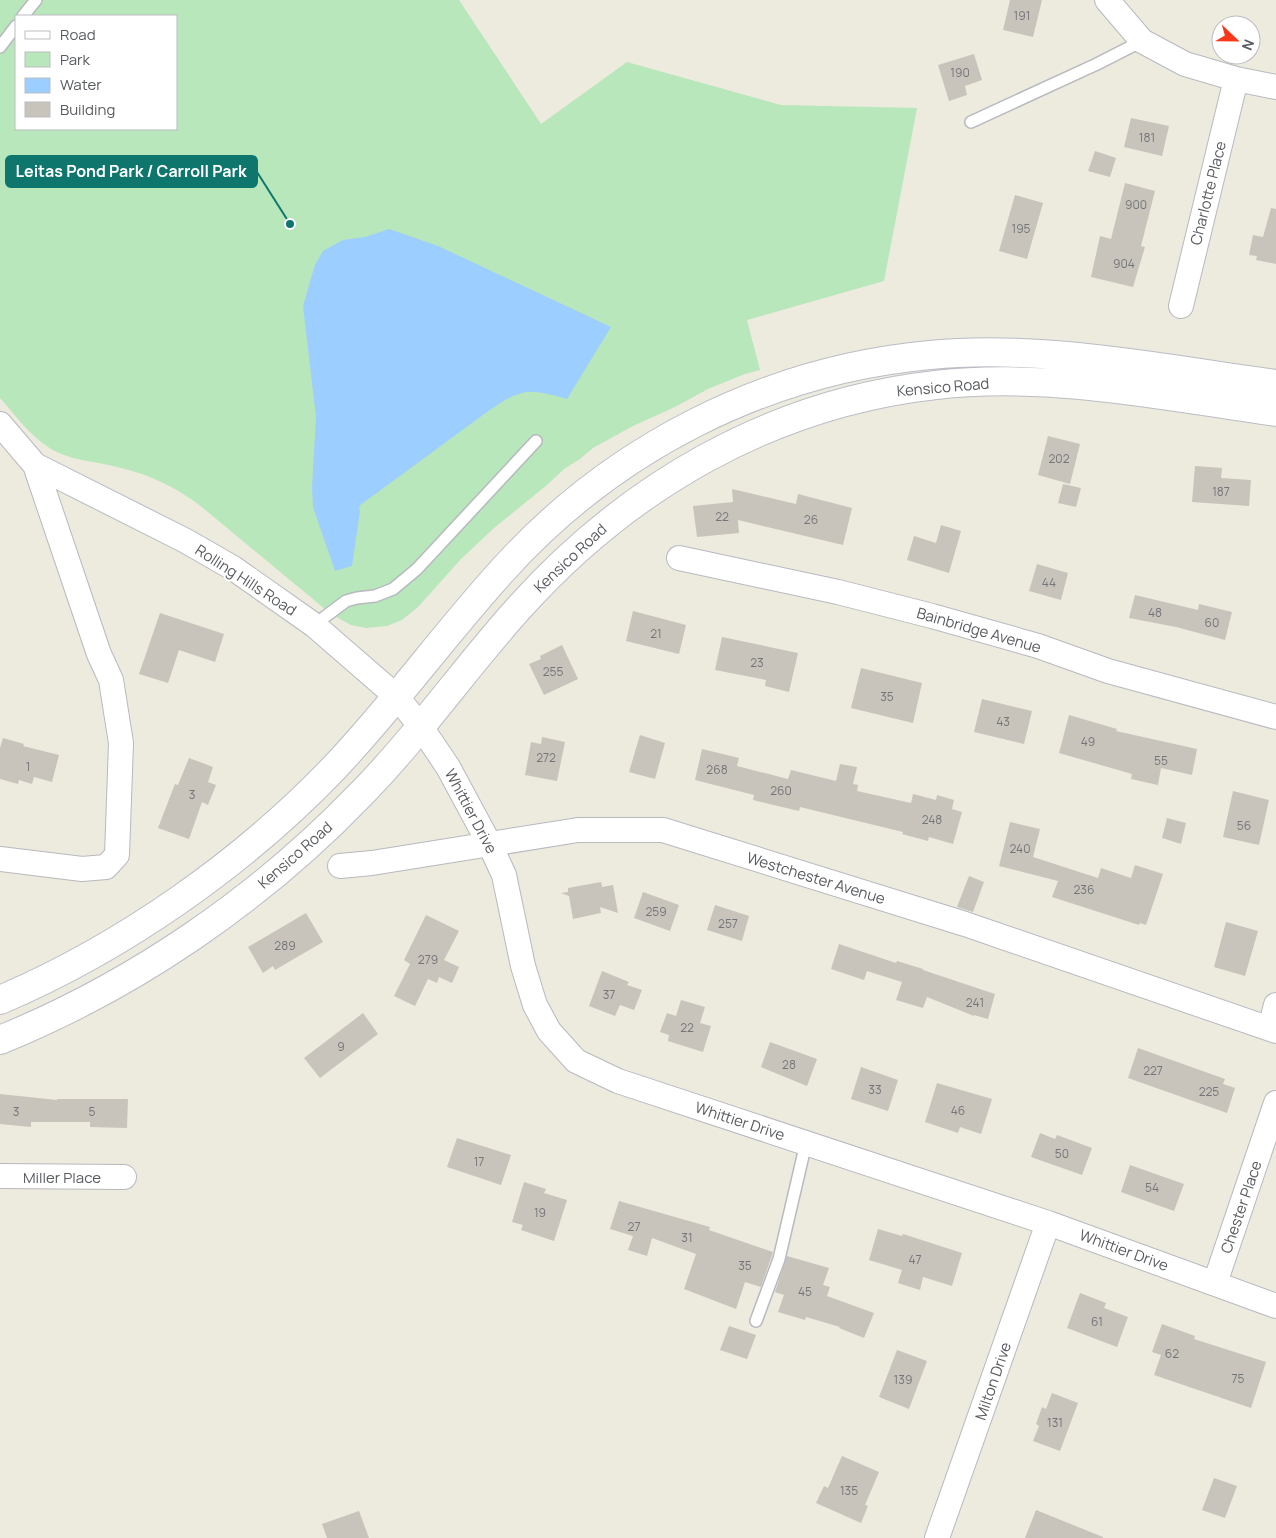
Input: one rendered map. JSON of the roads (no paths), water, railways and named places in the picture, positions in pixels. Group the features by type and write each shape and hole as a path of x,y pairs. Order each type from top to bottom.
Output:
{"street":[{"path":"1107,0 1142,41 1185,64 1236,79 1276,87"},
{"name":"Charlotte Place","path":"1181,306 1236,79"},
{"name":"Kensico Road","path":"0,1040 55,1015 123,979 174,948 231,908 290,861 344,812 382,772 410,712 502,570 539,532 578,499 626,463 710,415 782,386 830,372 883,361 932,354 986,352 1072,356 1276,384"},
{"name":"Kensico Road","path":"0,1000 62,971 107,946 174,903 223,867 256,841 344,757 410,712 517,610 552,572 597,531 673,476 726,447 781,423 841,404 891,392 941,384 992,382 1048,383 1096,387 1276,412"},
{"name":"Rolling Hills Road","path":"0,424 35,465 98,654 111,680 121,743 117,855 106,867 82,869 0,859"},
{"name":"Rolling Hills Road","path":"35,465 210,554 260,586 314,626 410,712"},
{"name":"Bainbridge Avenue","path":"679,558 838,592 950,621 1038,646 1108,671 1276,717"},
{"name":"Whittier Drive","path":"410,712 448,767 490,844 504,875 523,966 535,1005 549,1031 576,1061 618,1081 1048,1223 1276,1306"},
{"name":"Westchester Avenue","path":"340,866 578,830 664,830 965,924 1273,1030"},
{"path":"1273,1030 1276,1005"},
{"name":"Chester Place","path":"1215,1283 1276,1103"},
{"name":"Miller Place","path":"0,1176 124,1177"},
{"name":"Milton Drive","path":"937,1538 1048,1223"}],"lane":[{"path":"24,15 36,0"},
{"path":"0,47 15,27"},
{"path":"971,122 1097,64 1142,41"},
{"path":"314,626 346,601 376,596 393,589 417,569 536,441"},
{"path":"756,1321 778,1259 806,1143"}],"water":[{"path":"389,229 438,246 611,327 567,399 532,392 521,393 511,397 487,412 359,506 360,511 352,566 335,571 313,507 312,487 316,417 303,306 315,265 323,251 343,240 365,237"}],"place":[{"name":"Leitas Pond Park / Carroll Park","path":"290,224"}]}
